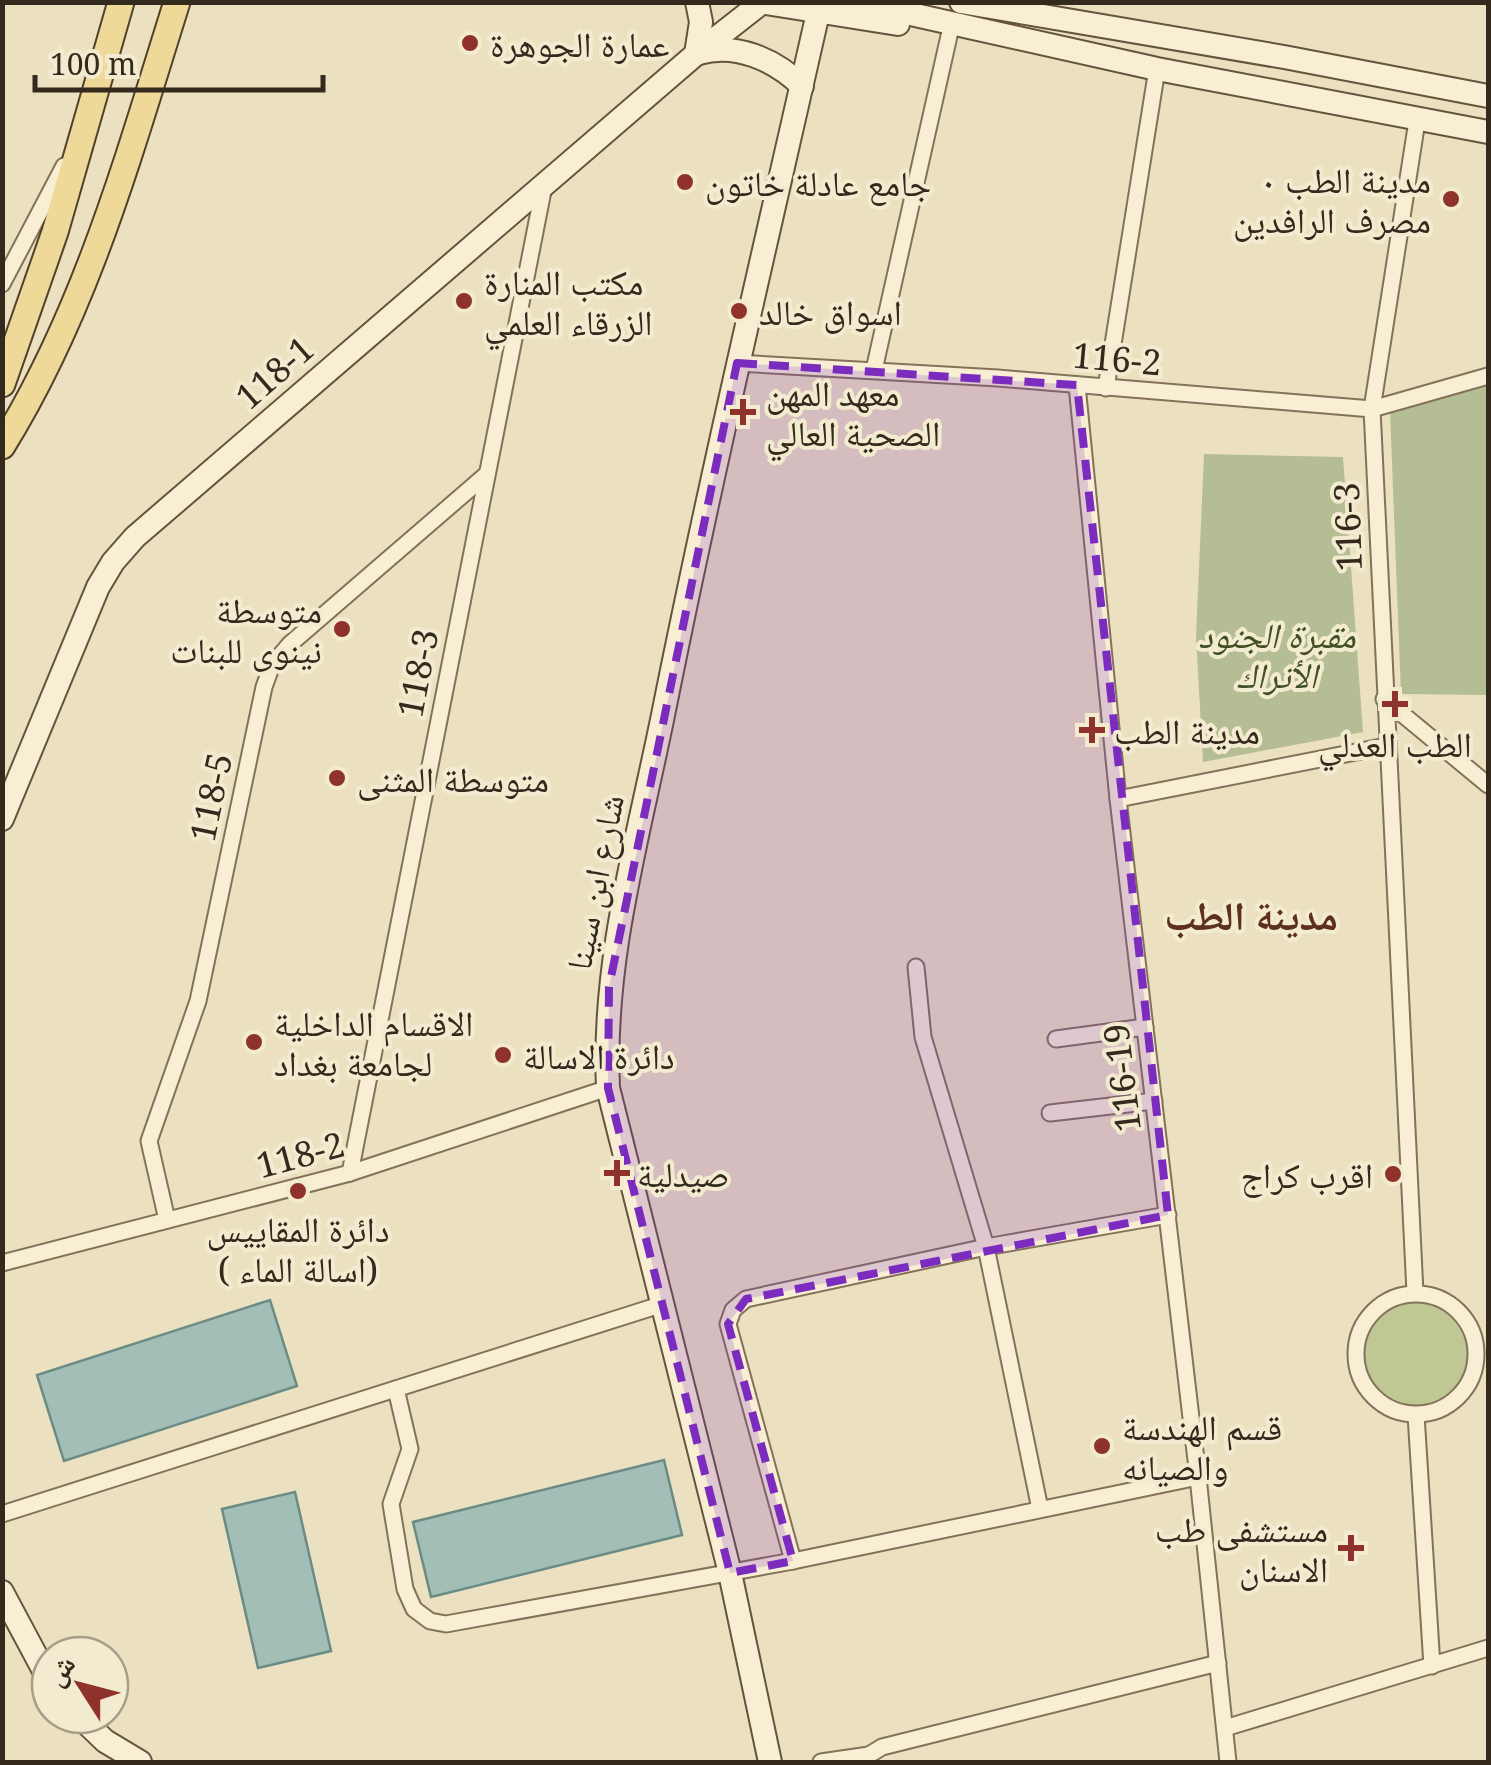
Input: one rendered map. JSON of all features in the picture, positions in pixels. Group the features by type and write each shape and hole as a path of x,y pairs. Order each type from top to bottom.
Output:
{"main road":[{"path":"2,384 55,232 121,2"},
{"path":"2,446 43,376 101,244 177,2"}],"street":[{"path":"697,2 702,22 696,54 723,49 749,54 774,64 802,86"},
{"path":"857,2 1284,57 1488,96"},
{"path":"760,3 818,14 964,13 1157,69 1488,132"},
{"name":"118-1","path":"2,819 98,587 135,537 760,3"},
{"path":"874,370 964,13"},
{"name":"شارع ابن سينا","path":"770,1762 730,1573 608,1088 607,1020 613,953 737,362 818,14"},
{"path":"1106,388 1157,69"},
{"name":"116-3","path":"1415,1293 1372,408 1417,120"},
{"path":"2,284 85,128"},
{"name":"118-3","path":"350,1173 544,186"},
{"name":"116-2","path":"737,362 1372,408 1488,376"},
{"name":"116-19","path":"1076,386 1118,799 1228,1762"},
{"name":"118-5","path":"166,1220 149,1142 198,1001 264,687 272,665 290,644 487,474"},
{"path":"1384,698 1488,785"},
{"path":"1118,799 1386,746"},
{"path":"916,967 923,1036 986,1247 1040,1509"},
{"path":"1056,1039 1145,1027"},
{"name":"118-2","path":"2,1262 350,1173 608,1088"},
{"path":"1050,1113 1154,1101"},
{"path":"793,1561 728,1324 733,1310 746,1299 986,1247 1168,1215"},
{"path":"1415,1293 1434,1296 1451,1304 1481,1331 1472,1380 1458,1398 1439,1411 1416,1415 1396,1412 1377,1402 1364,1386 1356,1366 1356,1344 1362,1325 1376,1308 1394,1297 1415,1293"},
{"path":"2,1514 663,1304"},
{"path":"396,1389 410,1449 390,1504 405,1590 414,1609 430,1621 446,1624 793,1561 1198,1476"},
{"path":"1416,1415 1432,1666"},
{"path":"2,1592 30,1644"},
{"path":"1224,1728 1488,1648"},
{"path":"822,1762 867,1758 882,1747 1218,1663"},
{"path":"99,1735 140,1762"}],"highlighted area":[{"path":"737,363 1077,385 1168,1215 746,1299 728,1324 793,1561 730,1573 608,1088 609,987"}],"green space":[{"path":"1488,385 1488,695 1401,694 1390,412"},
{"name":"مقبرة الجنود الأتراك","path":"1204,454 1343,457 1363,732 1203,762 1196,636"},
{"path":"1415,1303 1435,1307 1452,1318 1463,1335 1467,1355 1463,1375 1452,1392 1435,1403 1415,1407 1395,1403 1378,1392 1367,1375 1363,1355 1367,1335 1378,1318 1395,1307"}],"water":[{"path":"270,1300 297,1386 64,1461 37,1375"},
{"path":"664,1460 682,1535 431,1597 413,1522"},
{"path":"295,1492 331,1651 258,1668 222,1509"}],"place":[{"name":"عمارة الجوهرة","path":"470,43"},
{"name":"جامع عادلة خاتون","path":"685,182"},
{"name":"مدينة الطب ٠ مصرف الرافدين","path":"1451,199"},
{"name":"مكتب المنارة الزرقاء العلمي","path":"464,301"},
{"name":"اسواق خالد","path":"739,311"},
{"name":"معهد المهن الصحية العالي","path":"743,412"},
{"name":"متوسطة نينوى للبنات","path":"342,629"},
{"name":"الطب العدلي","path":"1395,704"},
{"name":"مدينة الطب","path":"1092,730"},
{"name":"متوسطة المثنى","path":"337,778"},
{"name":"الاقسام الداخلية لجامعة بغداد","path":"254,1042"},
{"name":"دائرة الاسالة","path":"503,1055"},
{"name":"صيدلية","path":"617,1173"},
{"name":"اقرب كراج","path":"1393,1174"},
{"name":"دائرة المقاييس ( اسالة الماء)","path":"298,1191"},
{"name":"قسم الهندسة والصيانه","path":"1102,1446"},
{"name":"مستشفى طب الاسنان","path":"1351,1548"}],"district":[{"name":"مدينة الطب","path":"1251,914"}]}
